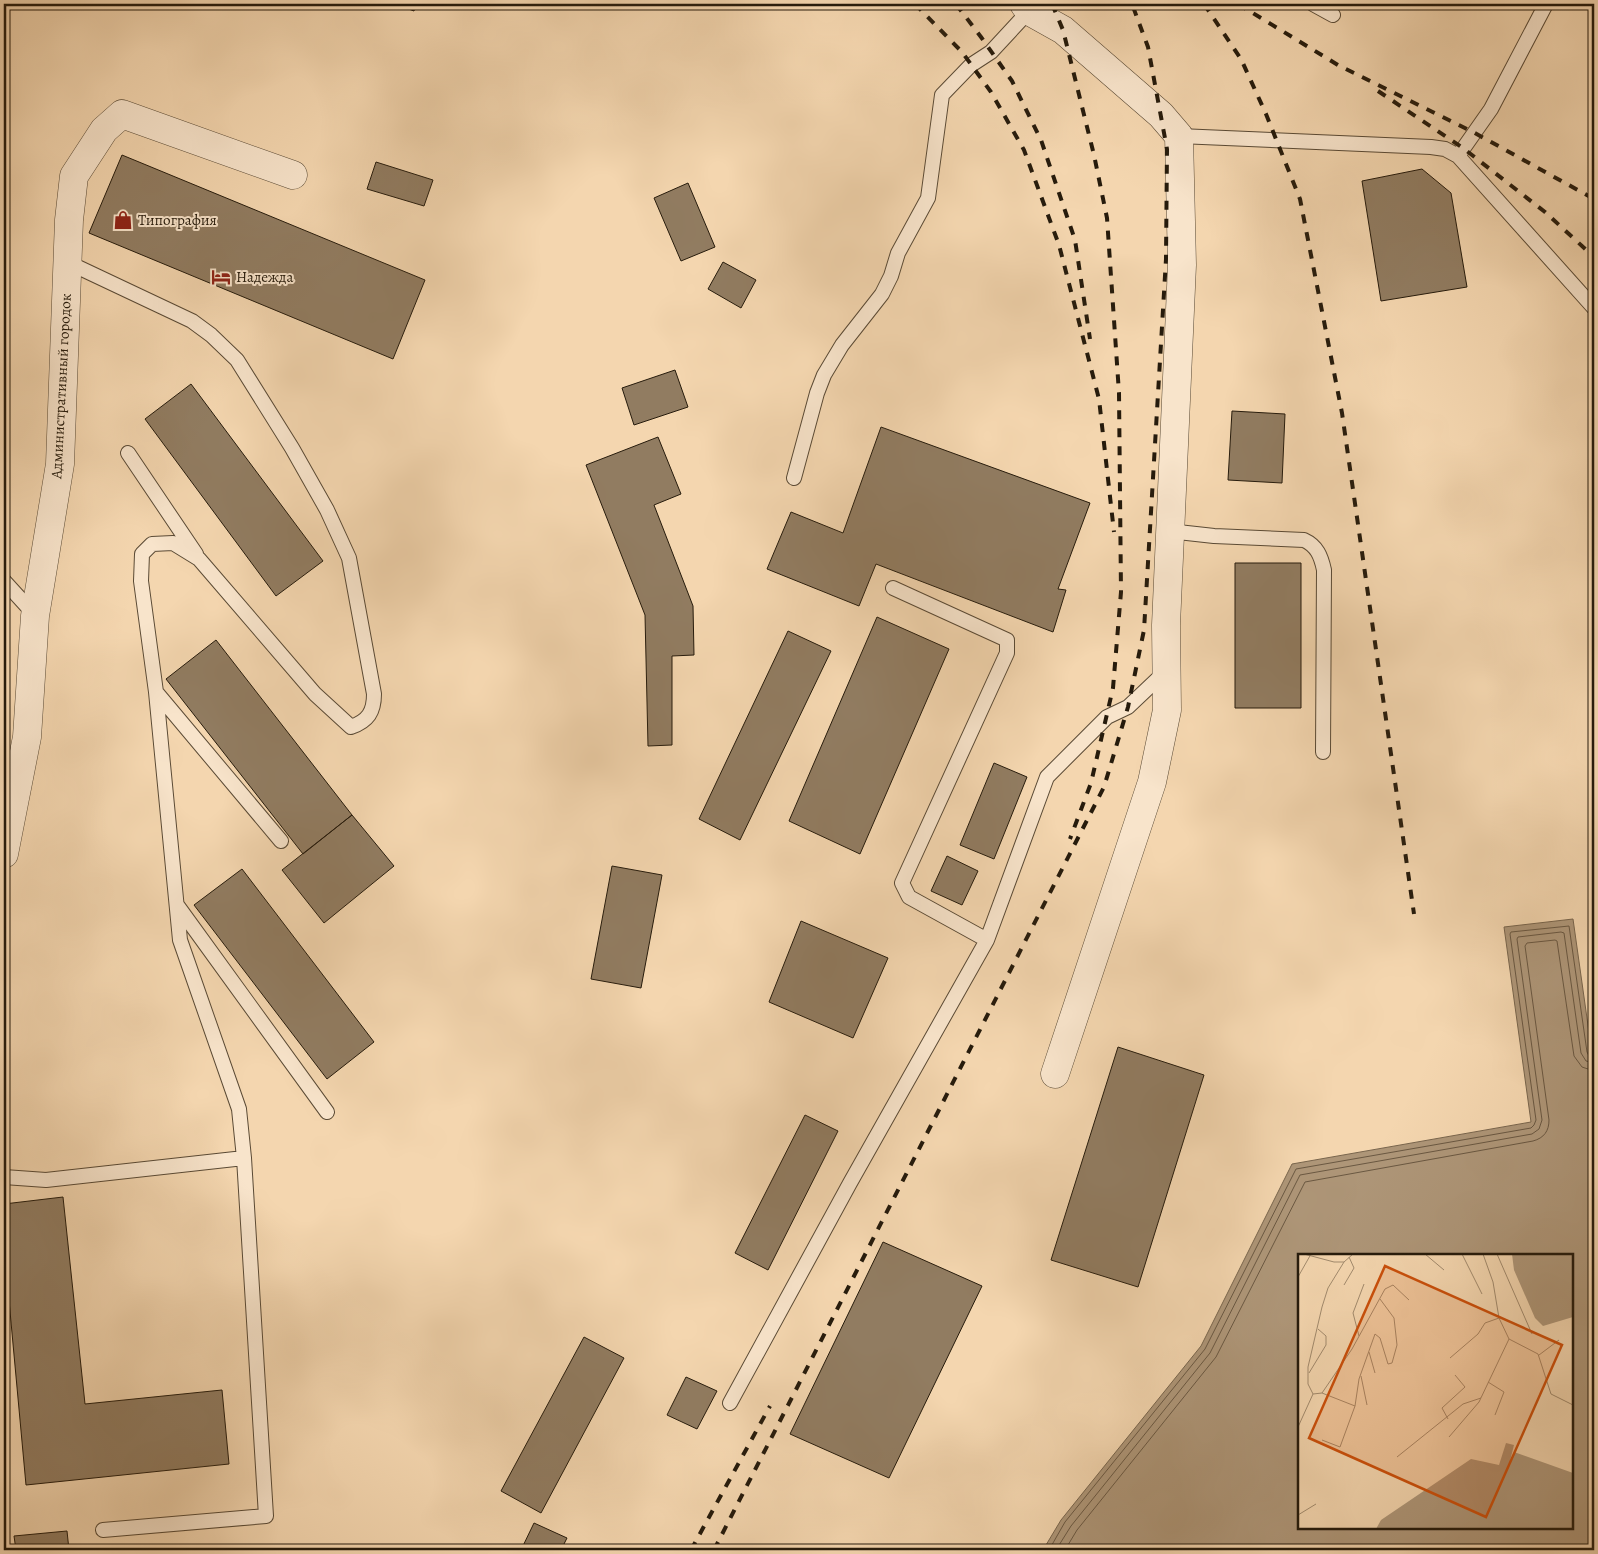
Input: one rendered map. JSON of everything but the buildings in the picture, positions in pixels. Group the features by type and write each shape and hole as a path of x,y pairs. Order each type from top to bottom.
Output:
{"street":[{"path":"1026,8 1063,30 1161,115 1179,136 1182,264 1169,531 1166,625 1167,710 1152,782 1056,1074"},
{"name":"Административный городок","path":"4,854 27,737 35,616 60,464 69,220 74,176 104,130 122,114 293,175"}],"lane":[{"path":"1313,4 1333,15"},
{"path":"1458,156 1491,109 1546,4"},
{"path":"794,478 817,393 824,375 842,345 882,294 891,276 898,253 928,198 942,94 971,65 992,52 1026,8"},
{"path":"1179,136 1445,149 1458,156 1594,308"},
{"path":"67,262 192,321 211,335 237,360 292,448 327,510 349,558 374,694 374,705 370,715 362,723 351,727 315,694 200,559 128,453"},
{"path":"1169,531 1214,536 1304,540 1311,543 1317,549 1322,558 1324,570 1323,752"},
{"path":"103,1530 266,1516 244,1158 239,1109 180,940 156,692 141,581 142,554 152,544 173,543 200,559"},
{"path":"4,581 35,616"},
{"path":"893,588 1007,640 1007,653 902,884 909,898 987,940"},
{"path":"730,1403 850,1183 987,940 1048,777 1107,717 1128,707 1166,671"},
{"path":"156,692 281,842"},
{"path":"176,904 327,1112"},
{"path":"4,1177 46,1180 244,1158"}],"water":[{"path":"1573,919 1594,1068 1594,1550 1043,1550 1061,1520 1201,1346 1292,1164 1531,1122 1504,927"}],"railway":[{"path":"915,4 962,52 991,92 1024,150 1059,245 1099,399 1114,532"},
{"path":"956,4 1012,81 1041,140 1075,240 1090,339"},
{"path":"1052,4 1063,30 1094,155 1107,218 1119,393 1121,592 1113,688 1091,783 1070,839"},
{"path":"714,1550 1104,787 1128,707 1144,630 1166,259 1167,149 1148,47 1132,4"},
{"path":"1204,4 1241,59 1266,114 1300,199 1342,413 1414,914"},
{"path":"1238,4 1338,65 1473,132 1594,199"},
{"path":"1378,91 1463,148 1545,212 1594,257"},
{"path":"691,1550 770,1406"}],"place":[{"name":"Типография","path":"123,220"},
{"name":"Надежда","path":"221,277"}]}
